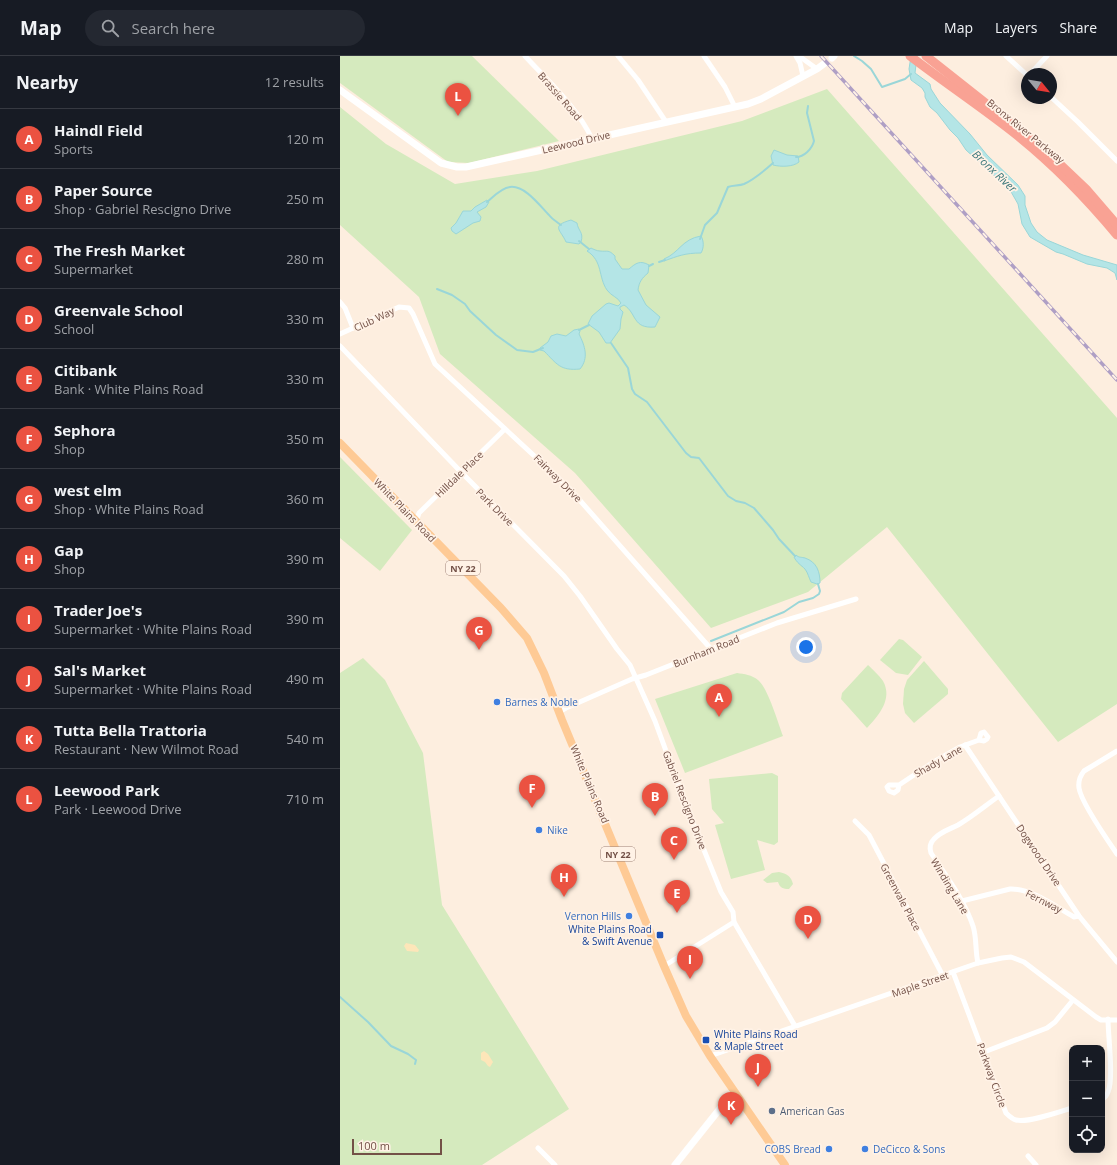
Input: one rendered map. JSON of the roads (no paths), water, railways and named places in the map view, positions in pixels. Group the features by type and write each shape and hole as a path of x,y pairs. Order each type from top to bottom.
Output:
{"highway":[{"name":"Bronx River Parkway","path":"910,56 1000,122 1039,153 1075,188 1117,235"},
{"name":"Bronx River Parkway","path":"926,56 1046,151 1086,189 1117,225"}],"main road":[{"name":"White Plains Road","path":"340,443 501,608 523,633 534,650 664,966 689,1022 710,1056 785,1165"}],"street":[{"name":"Brassie Road","path":"525,56 576,113 592,139"},
{"path":"618,56 638,80 666,122"},
{"path":"704,56 725,87 735,107"},
{"path":"798,56 817,69"},
{"path":"798,56 804,76"},
{"path":"1006,56 1021,70"},
{"path":"1036,68 1047,56"},
{"name":"Leewood Drive","path":"340,90 430,156 441,163 457,167 470,166 735,107 761,99 817,69 825,63"},
{"path":"1057,103 1117,161"},
{"path":"340,302 353,328"},
{"name":"Club Way","path":"340,334 399,307 409,308"},
{"name":"Fairway Drive","path":"409,308 435,364 569,488 711,649"},
{"name":"Park Drive","path":"340,346 461,472 564,576 630,665 637,678"},
{"name":"Hilldale Place","path":"416,522 419,513 505,429"},
{"name":"Burnham Road","path":"559,712 637,678 777,623 856,599"},
{"name":"Gabriel Rescigno Drive","path":"637,678 722,892 734,912 734,922 795,1026"},
{"name":"Shady Lane","path":"899,785 932,763 965,745 979,740"},
{"name":"Dogwood Drive","path":"965,745 1079,916 1117,962"},
{"path":"1117,751 1084,771 1080,775 1078,783 1080,794 1117,854"},
{"name":"Winding Lane","path":"978,963 976,954 976,939 962,902 929,849 930,844 941,833 959,824 999,796"},
{"name":"Greenvale Place","path":"855,821 868,835 943,976"},
{"name":"Fernway","path":"962,902 1010,889 1016,889 1029,892 1074,917 1079,916"},
{"path":"664,966 734,922"},
{"name":"Maple Street","path":"710,1056 978,963 1002,958 1017,958 1030,965 1073,1000 1101,1020 1117,1020"},
{"name":"Parkway Circle","path":"953,972 1006,1113 1015,1120 1028,1120 1069,1109"},
{"path":"984,1052 1047,1028 1055,1022 1073,1000"},
{"path":"1105,1096 1110,1087 1108,1020"},
{"path":"674,1165 734,1090"},
{"path":"538,1148 554,1165"},
{"path":"1028,1156 1036,1165"}],"water":[{"name":"Bronx River","path":"911,56 917,56 915,73 930,84 931,89 940,103 970,134 987,155 1018,185 1025,196 1025,205 1031,223 1037,232 1047,240 1083,255 1117,265 1117,280 1115,273 1107,268 1087,264 1056,252 1030,237 1022,224 1018,204 1010,190 966,150 958,138 930,107 922,88 911,80 909,69"},
{"path":"774,150 787,155 798,156 799,162 794,165 787,166 773,165 771,156"},
{"path":"487,200 489,202 486,207 477,212 481,217 480,221 473,223 456,234 452,231 451,228 456,223 463,211 471,211"},
{"path":"571,220 577,223 581,234 582,239 579,244 566,242 559,229 561,224"},
{"path":"701,236 703,240 703,249 701,253 686,254 664,261 664,259 689,240"},
{"path":"591,248 598,251 611,252 622,269 629,269 641,262 649,265 648,273 641,280 638,290 646,305 660,317 655,327 642,326 624,305 620,307 623,312 620,329 610,343 606,343 599,332 588,324 592,316 606,304 609,303 618,306 621,303 604,285 596,259 587,251"},
{"path":"579,329 579,334 585,352 583,365 580,369 563,368 544,351 540,350 540,348 548,342 551,336 557,334 566,336 574,330"},
{"path":"796,555 809,560 815,565 818,571 820,583 817,584 811,582 805,569 794,557"}],"waterway":[{"path":"854,56 871,69 882,87 905,79 911,74"},
{"path":"796,157 802,156 807,152 814,141 807,113 808,106"},
{"path":"700,239 705,225 717,213 728,187 742,185 748,182 773,163"},
{"path":"487,202 503,189 516,187 532,197 552,218 561,225"},
{"path":"579,241 589,249"},
{"path":"659,262 665,260"},
{"path":"649,266 653,264"},
{"path":"437,289 452,295 465,304 470,311 496,335 517,350 533,352 543,348"},
{"path":"579,330 589,325"},
{"path":"611,343 628,368 632,389 635,394 647,402 686,453 691,457 699,458 728,496 754,508 795,556"},
{"path":"711,641 784,612 799,602 813,598 819,594 820,591 818,584"},
{"path":"340,997 368,1022 391,1046 408,1054 416,1060 415,1064"}],"railway":[{"path":"821,56 1117,380"}],"place":[{"name":"Leewood Park","path":"458,116"},
{"name":"west elm","path":"479,650"},
{"name":"Barnes & Noble","path":"497,702"},
{"name":"Haindl Field","path":"719,717"},
{"name":"Sephora","path":"532,808"},
{"name":"Paper Source","path":"655,816"},
{"name":"Nike","path":"539,830"},
{"name":"The Fresh Market","path":"674,860"},
{"name":"Gap","path":"564,897"},
{"name":"Citibank","path":"677,913"},
{"name":"Vernon Hills","path":"629,916"},
{"name":"White Plains Road & Swift Avenue","path":"660,935"},
{"name":"Greenvale School","path":"808,939"},
{"name":"Trader Joe's","path":"690,979"},
{"name":"White Plains Road & Maple Street","path":"706,1040"},
{"name":"Sal's Market","path":"758,1087"},
{"name":"American Gas","path":"772,1111"},
{"name":"Tutta Bella Trattoria","path":"731,1125"},
{"name":"COBS Bread","path":"829,1149"},
{"name":"DeCicco & Sons","path":"865,1149"}]}
